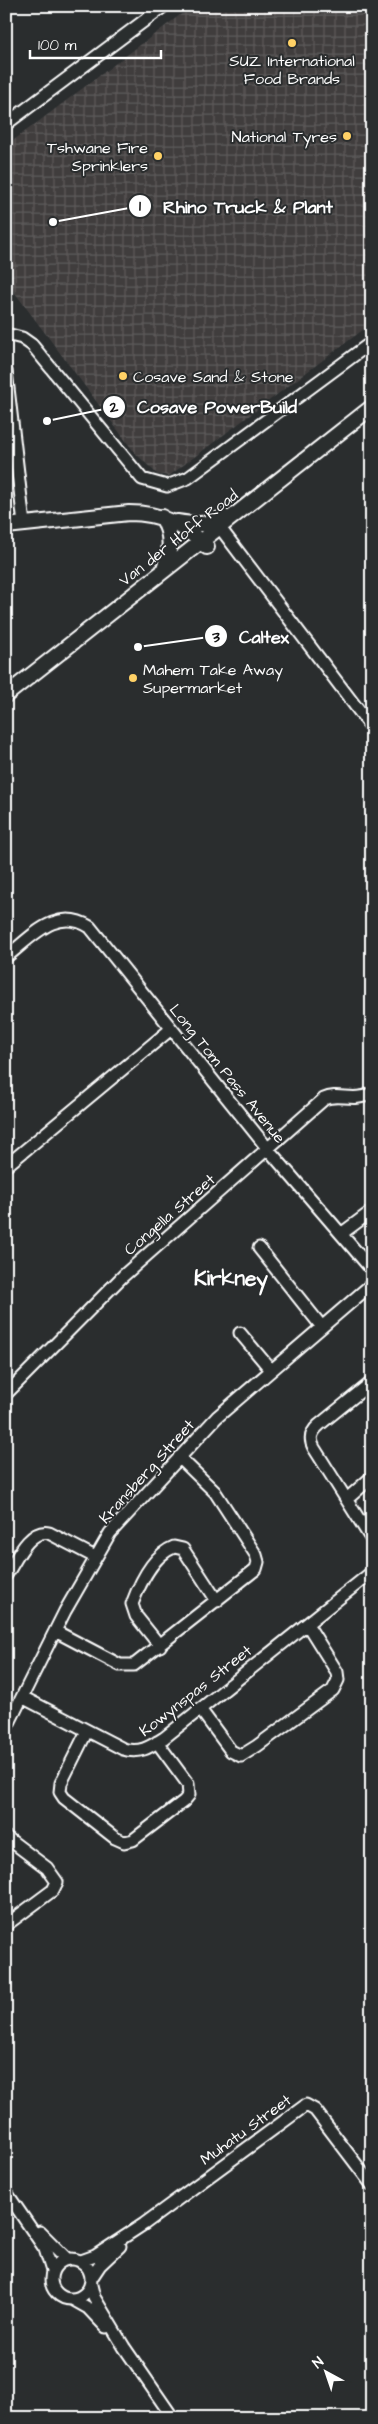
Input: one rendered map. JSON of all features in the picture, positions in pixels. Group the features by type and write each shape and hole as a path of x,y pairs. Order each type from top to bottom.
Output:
{"main road":[{"name":"Van der Hoff Road","path":"6,702 204,544 255,499 372,407"},
{"name":"Van der Hoff Road","path":"6,695 163,572 204,544 224,533 372,415"},
{"path":"6,526 129,513 149,513 168,519 201,525 213,523 255,499"},
{"path":"168,519 204,544"},
{"path":"163,572 171,548 168,519"}],"street":[{"path":"6,124 164,6"},
{"path":"6,334 22,338 32,345 142,479 167,486 188,478 372,342"},
{"path":"6,371 24,524"},
{"path":"224,533 372,728"},
{"name":"Long Tom Pass Avenue","path":"6,957 49,924 66,919 78,920 90,927 268,1149 372,1270"},
{"path":"6,1166 171,1029"},
{"name":"Congella Street","path":"6,1394 123,1276 324,1099 331,1096 356,1099 372,1094"},
{"path":"340,1234 372,1211"},
{"path":"259,1248 322,1327"},
{"name":"Kransberg Street","path":"6,1729 55,1631 110,1533 217,1417 372,1284"},
{"path":"240,1333 270,1370"},
{"path":"372,1382 319,1425 312,1434 312,1445 372,1540"},
{"path":"55,1631 120,1665 134,1666 254,1572 258,1562 219,1497 180,1457"},
{"path":"346,1498 372,1477"},
{"path":"6,1575 31,1538 41,1532 48,1533 95,1557"},
{"path":"160,1646 136,1616 132,1604 146,1575 164,1552 174,1547 183,1549 217,1602"},
{"name":"Kowynspas Street","path":"22,1697 123,1749 145,1750 200,1709 372,1572"},
{"path":"200,1709 231,1751 241,1756 333,1690 338,1680 337,1672 306,1624"},
{"path":"87,1731 60,1786 60,1792 64,1798 115,1838 124,1842 132,1840 184,1801 189,1795 188,1784 157,1742"},
{"path":"6,1837 54,1874 57,1882 53,1890 6,1925"},
{"name":"Muhatu Street","path":"144,2224 306,2105 315,2110 372,2185"},
{"path":"6,2192 22,2212 67,2259"},
{"path":"22,2212 48,2254 52,2272 52,2285 55,2291 59,2296 72,2299 88,2308 124,2347"},
{"path":"80,2261 95,2256 144,2224"},
{"path":"72,2299 84,2295 100,2265 144,2224"},
{"path":"52,2272 61,2261 67,2259 86,2264 94,2297 124,2347 173,2418"},
{"path":"148,2380 181,2418"}],"shaded area":[{"path":"192,6 372,6 372,323 169,476 157,474 135,453 6,281 6,146"}],"place":[{"name":"SUZ International Food Brands","path":"292,43"},
{"name":"National Tyres","path":"347,136"},
{"name":"Tshwane Fire Sprinklers","path":"158,156"},
{"name":"Rhino Truck & Plant","path":"53,222"},
{"name":"Cosave Sand & Stone","path":"123,376"},
{"name":"Cosave PowerBuild","path":"47,421"},
{"name":"Caltex","path":"138,647"},
{"name":"Mahem Take Away Supermarket","path":"133,678"}],"district":[{"name":"Kirkney","path":"231,1278"}]}
